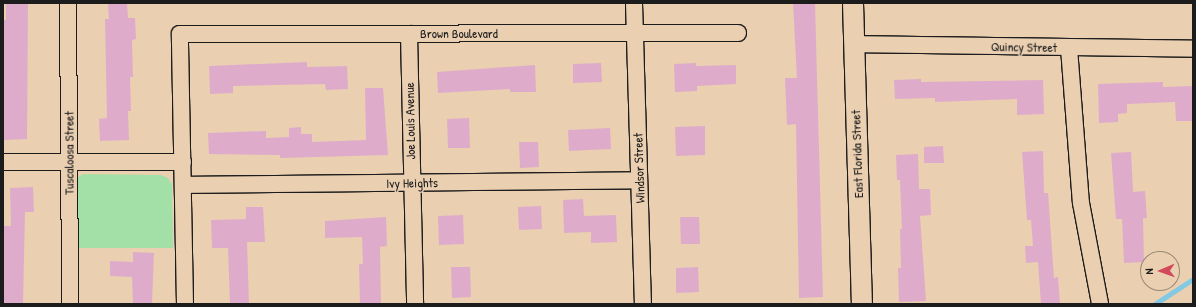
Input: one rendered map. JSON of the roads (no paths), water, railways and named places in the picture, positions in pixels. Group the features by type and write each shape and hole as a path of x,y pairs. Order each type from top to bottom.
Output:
{"main road":[{"name":"East Florida Street","path":"853,3 862,304"}],"street":[{"name":"Tuscaloosa Street","path":"68,3 70,304"},
{"name":"Windsor Street","path":"634,3 643,304"},
{"name":"Brown Boulevard","path":"183,162 180,34 738,33"},
{"name":"Joe Louis Avenue","path":"409,34 411,183 415,304"},
{"name":"Quincy Street","path":"854,44 1193,49"},
{"path":"1069,48 1081,203 1100,304"},
{"path":"3,162 183,162 185,304"},
{"name":"Ivy Heights","path":"184,185 639,180"}],"waterway":[{"path":"1155,304 1193,279"}]}
